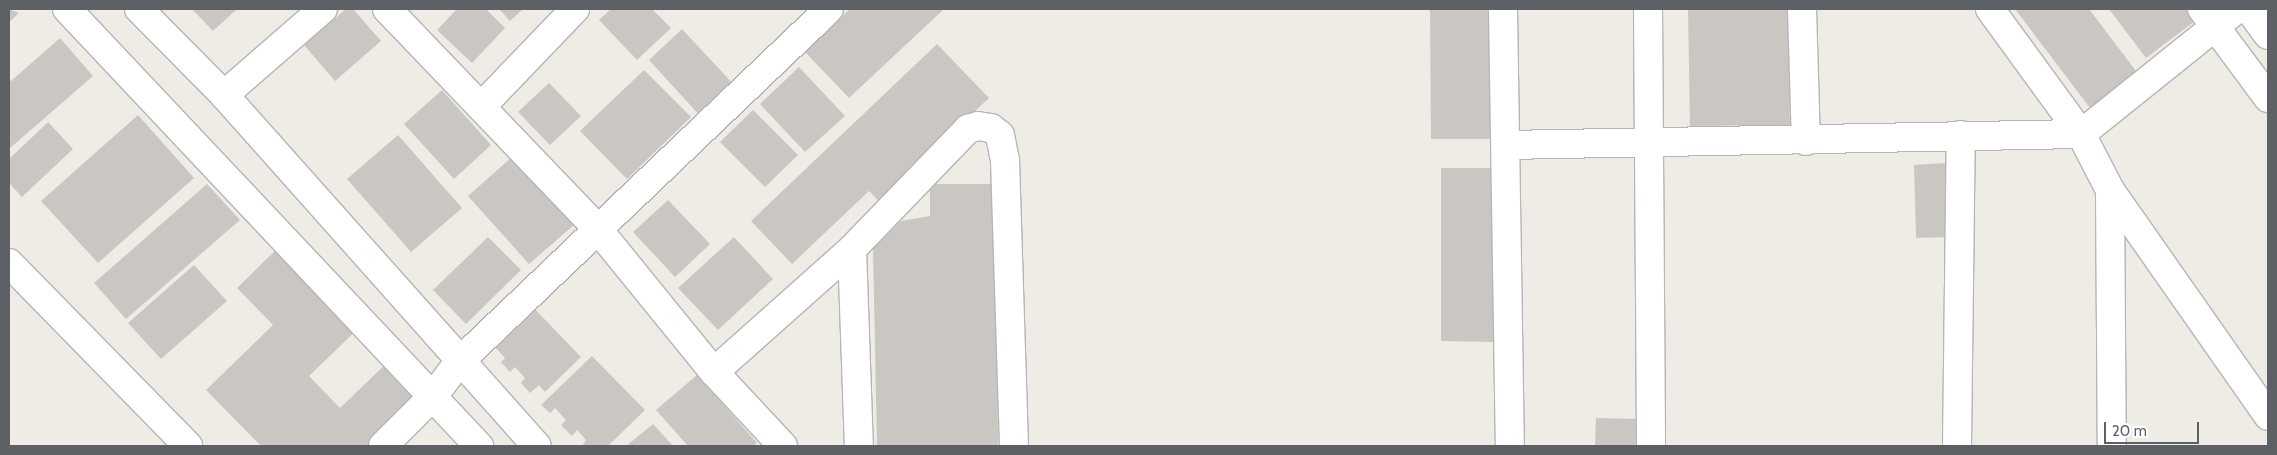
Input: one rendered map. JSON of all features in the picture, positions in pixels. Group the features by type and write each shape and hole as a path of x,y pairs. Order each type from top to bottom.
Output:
{"street":[{"path":"67,9 434,395 479,446"},
{"path":"139,9 224,95 459,362 536,446"},
{"path":"224,95 323,9"},
{"path":"387,9 596,227 714,372 783,446"},
{"path":"481,107 575,9"},
{"path":"383,446 434,395 459,362 596,227 828,9"},
{"path":"1503,9 1510,446"},
{"path":"1648,9 1651,446"},
{"path":"1802,9 1806,141"},
{"path":"1990,9 2081,134 2110,190 2268,416"},
{"path":"1506,144 1806,141 1961,134 2081,134 2209,18 2237,9"},
{"path":"2249,9 2268,35"},
{"path":"2209,18 2268,98"},
{"path":"714,372 852,249 968,129 984,127 1000,135 1005,160 1014,446"},
{"path":"1957,446 1961,134"},
{"path":"2110,190 2112,446"},
{"path":"852,249 859,446"},
{"path":"9,264 188,446"}],"building":[{"path":"9,9 19,13 9,22"},
{"path":"192,9 237,9 213,31"},
{"path":"346,9 353,9 381,41 335,81 304,45"},
{"path":"457,9 486,9 505,28 472,63 437,30"},
{"path":"499,9 523,9 510,21"},
{"path":"611,9 652,9 671,28 637,60 599,20"},
{"path":"850,9 944,9 849,98 805,52"},
{"path":"1430,9 1490,9 1492,139 1431,139"},
{"path":"1688,9 1788,9 1790,125 1690,126"},
{"path":"2015,9 2089,9 2136,71 2090,108"},
{"path":"2109,9 2186,9 2195,21 2146,58"},
{"path":"682,29 736,87 702,118 649,60"},
{"path":"60,38 93,76 9,149 9,79 11,81"},
{"path":"937,44 989,98 879,201 869,191 792,264 751,221"},
{"path":"799,67 845,116 805,152 760,104"},
{"path":"644,70 691,117 627,179 580,131"},
{"path":"549,83 581,116 550,145 518,112"},
{"path":"442,90 491,145 454,179 404,124"},
{"path":"753,110 798,155 765,187 720,142"},
{"path":"138,115 194,178 98,263 41,201"},
{"path":"48,122 73,149 22,197 9,183 9,159"},
{"path":"398,135 462,208 411,252 347,179"},
{"path":"513,156 575,224 529,264 468,196"},
{"path":"1946,163 1949,237 1916,238 1914,165"},
{"path":"1441,168 1494,168 1494,342 1441,341"},
{"path":"207,184 240,220 126,319 94,283"},
{"path":"930,184 996,184 998,446 877,446 873,249 901,221 930,216"},
{"path":"668,200 710,244 675,277 633,232"},
{"path":"488,237 521,270 466,324 433,290"},
{"path":"734,237 773,279 718,330 678,288"},
{"path":"284,242 364,323 309,376 340,408 392,358 424,392 368,446 261,446 206,390 273,325 237,288"},
{"path":"194,265 227,301 161,359 128,323"},
{"path":"527,301 581,357 545,392 539,385 530,393 521,383 525,378 515,367 510,372 501,362 505,358 494,346"},
{"path":"592,356 645,410 608,446 582,446 586,440 577,430 572,436 561,425 566,420 555,408 550,413 541,405"},
{"path":"697,375 757,443 753,446 688,446 656,410"},
{"path":"1596,418 1640,419 1639,446 1595,446"},
{"path":"653,424 673,446 626,446"}]}
